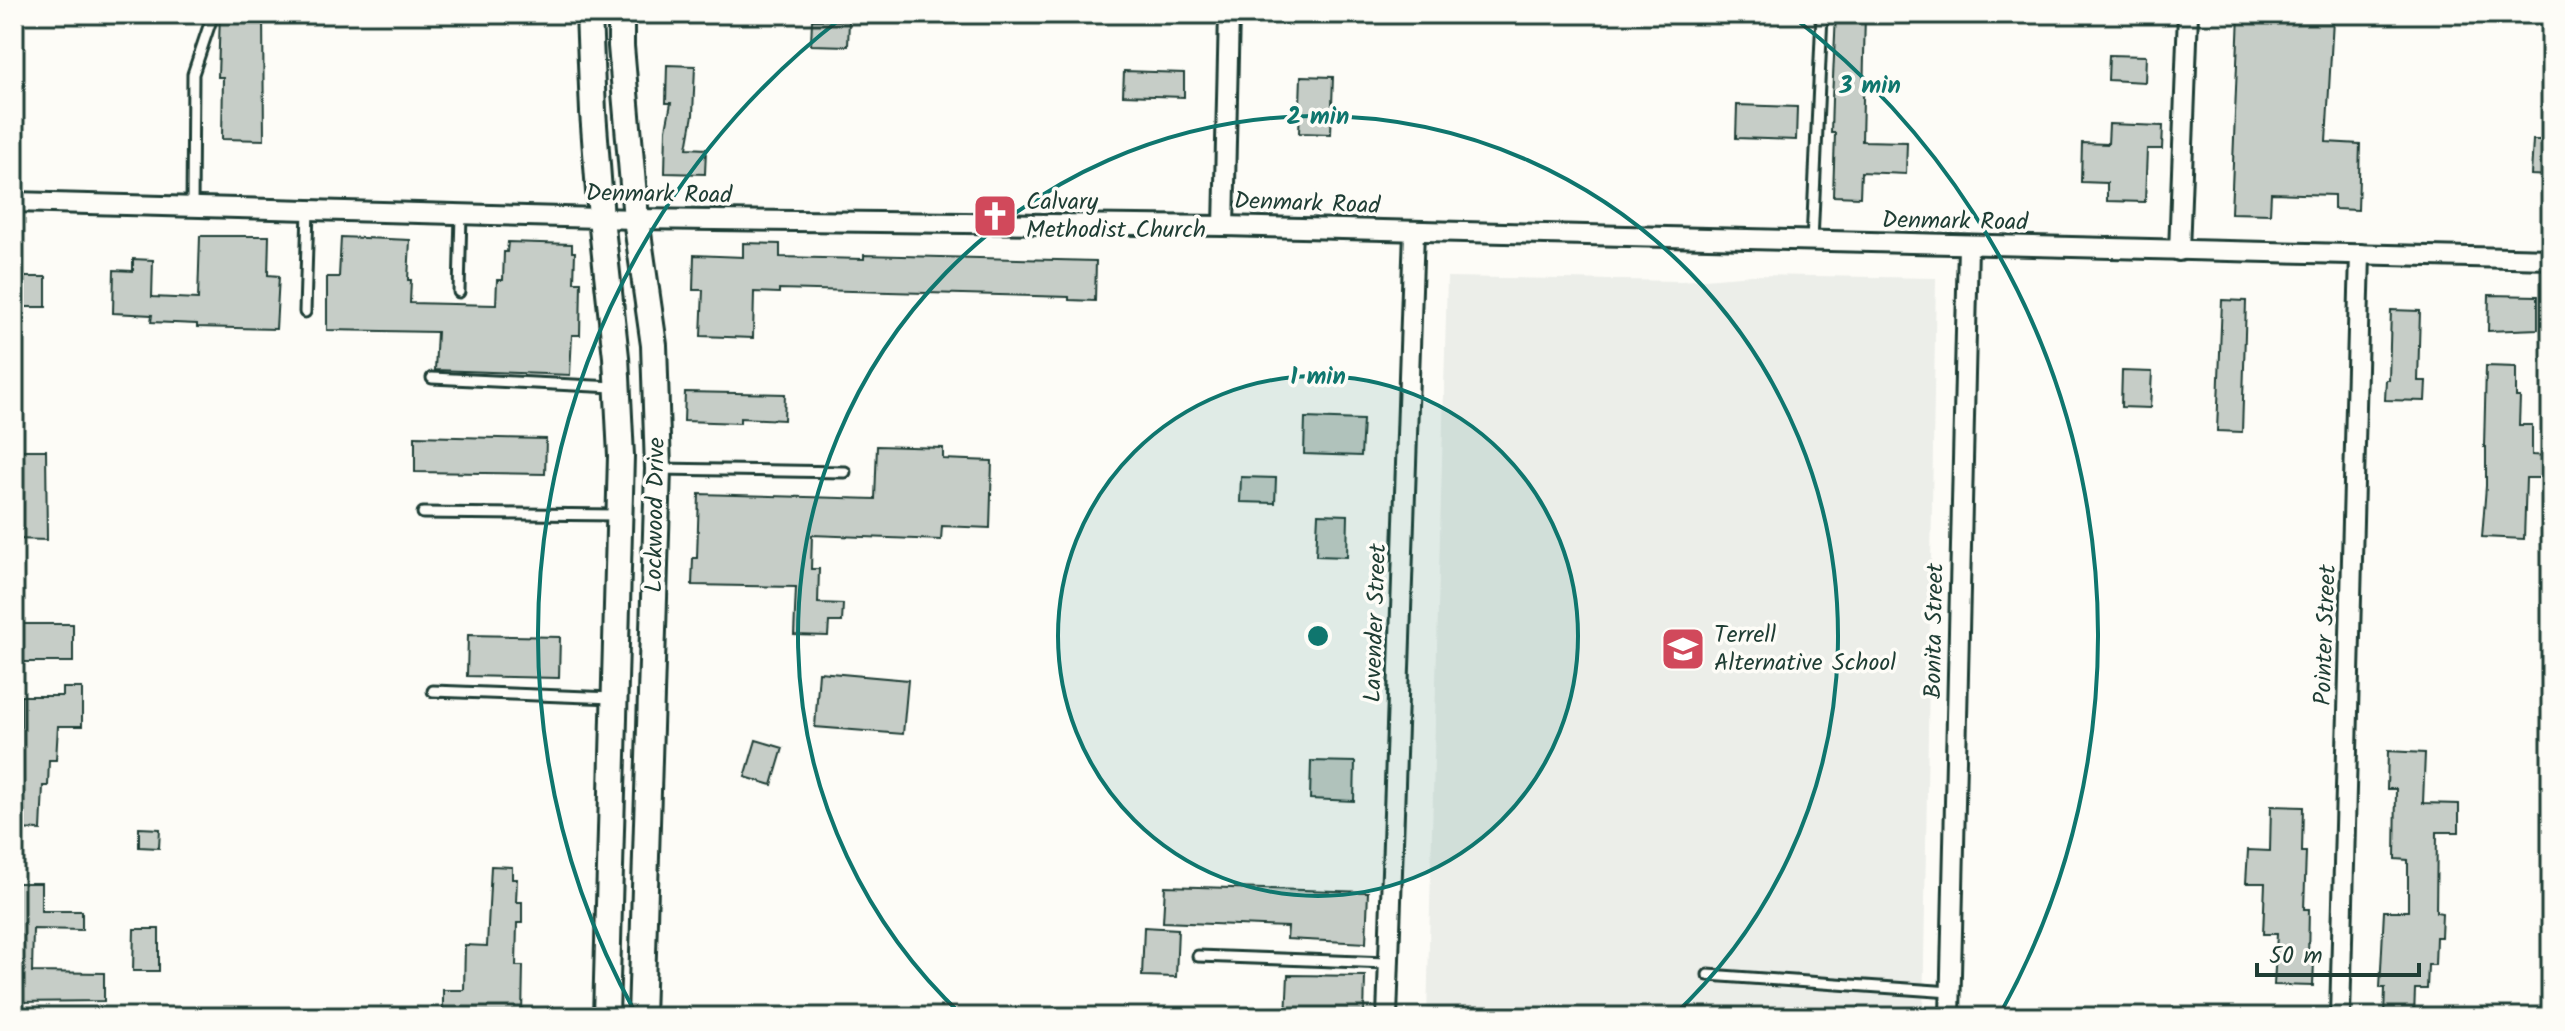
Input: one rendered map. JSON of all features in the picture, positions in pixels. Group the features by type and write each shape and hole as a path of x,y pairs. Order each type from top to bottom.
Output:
{"main road":[{"name":"Lockwood Drive","path":"589,14 601,218 618,387 621,516 606,1017"},
{"name":"Lockwood Drive","path":"621,14 636,219 654,345 658,469 641,1017"},
{"path":"620,568 656,570"}],"street":[{"path":"1224,226 1229,14"},
{"path":"2179,251 2188,14"},
{"name":"Denmark Road","path":"14,202 636,219 1224,226 2551,259"},
{"name":"Lavender Street","path":"1387,1017 1414,231"},
{"name":"Bonita Street","path":"1950,1017 1968,246"},
{"name":"Pointer Street","path":"2340,1017 2360,254"}],"lane":[{"path":"192,207 193,74 213,14"},
{"path":"1812,242 1822,14"},
{"path":"305,312 308,210"},
{"path":"459,292 461,214"},
{"path":"432,378 618,387"},
{"path":"658,469 845,472"},
{"path":"423,513 621,516"},
{"path":"433,691 616,698"},
{"path":"1198,956 1387,963"},
{"path":"1708,975 1951,992"}],"shaded area":[{"name":"Terrell Alternative School","path":"1752,275 1936,278 1923,1017 1427,1017 1447,277 1681,281"}],"building":[{"path":"220,14 263,14 264,140 222,139 223,77 218,77"},
{"path":"1836,14 1865,14 1862,141 1907,142 1906,174 1861,172 1860,197 1833,196 1835,133 1831,133"},
{"path":"2239,14 2333,19 2326,142 2360,144 2358,210 2334,209 2334,195 2271,193 2270,214 2231,213"},
{"path":"812,20 849,21 848,46 811,45"},
{"path":"2109,55 2146,56 2145,82 2108,80"},
{"path":"667,65 695,66 693,115 687,148 706,149 705,174 665,173 666,129 671,103 666,103"},
{"path":"1124,71 1184,73 1184,97 1123,95"},
{"path":"1301,76 1333,77 1331,134 1299,133"},
{"path":"1737,105 1797,107 1796,140 1736,138"},
{"path":"2109,124 2163,126 2162,149 2147,149 2145,202 2107,201 2107,183 2081,182 2082,143 2108,144"},
{"path":"2533,140 2551,140 2551,176 2531,175"},
{"path":"200,236 269,236 268,275 279,276 276,329 197,327 197,324 151,322 152,315 113,313 114,270 133,271 133,259 153,260 152,297 198,299"},
{"path":"341,237 410,240 410,303 496,305 497,280 503,280 504,252 507,252 508,242 572,244 572,252 575,252 574,282 581,282 580,335 572,335 570,375 435,370 437,332 327,330 327,277 339,277"},
{"path":"743,243 780,244 780,257 864,259 864,255 1096,261 1095,301 1069,300 1069,297 779,289 779,293 754,292 753,338 701,336 703,290 693,290 694,255 743,257"},
{"path":"14,277 46,277 46,307 14,307"},
{"path":"2489,295 2538,296 2538,329 2488,331"},
{"path":"2222,300 2246,301 2242,432 2217,431"},
{"path":"2391,310 2420,311 2418,381 2426,381 2425,401 2385,400 2386,380 2389,380"},
{"path":"2486,366 2516,367 2516,397 2520,397 2519,425 2532,425 2532,455 2551,456 2551,478 2526,478 2524,539 2482,537 2486,486"},
{"path":"2122,371 2152,372 2150,408 2121,407"},
{"path":"685,392 785,394 784,420 740,418 740,423 684,421"},
{"path":"1305,418 1363,420 1361,456 1304,454"},
{"path":"415,436 546,439 545,474 415,472"},
{"path":"877,446 943,448 943,459 992,461 990,528 942,526 941,540 812,535 811,569 819,569 818,603 843,604 842,622 829,622 828,636 794,635 796,587 692,585 693,558 697,558 699,494 875,499"},
{"path":"14,450 46,450 47,540 14,539"},
{"path":"1241,477 1276,478 1275,503 1240,502"},
{"path":"1318,514 1348,515 1347,557 1316,556"},
{"path":"14,624 73,624 73,662 14,662"},
{"path":"468,635 560,637 559,678 467,676"},
{"path":"819,672 908,680 903,734 815,727"},
{"path":"63,688 82,688 82,726 58,726 56,760 49,760 48,786 43,786 41,830 14,829 15,747 21,747 21,696 63,696"},
{"path":"756,740 783,748 772,785 745,777"},
{"path":"2388,751 2425,753 2423,803 2459,804 2459,832 2437,832 2436,912 2442,913 2441,937 2436,937 2435,965 2428,965 2427,989 2415,989 2414,1017 2384,1017 2385,988 2380,988 2384,911 2408,911 2408,860 2395,859 2396,789 2387,789"},
{"path":"1311,761 1355,762 1354,801 1310,799"},
{"path":"2271,806 2303,807 2302,852 2306,852 2304,909 2309,909 2308,961 2314,961 2313,986 2274,985 2277,934 2263,934 2265,883 2246,883 2248,850 2270,851"},
{"path":"139,828 160,829 159,848 139,847"},
{"path":"491,866 512,867 512,879 517,879 516,902 522,902 522,923 517,923 516,966 523,966 522,1016 443,1015 443,990 464,990 465,945 487,946"},
{"path":"14,883 41,883 41,911 82,911 82,930 33,929 32,972 104,973 104,1001 14,1002"},
{"path":"1165,886 1368,892 1366,943 1287,939 1288,927 1163,922"},
{"path":"1144,927 1178,929 1176,977 1142,976"},
{"path":"134,929 159,929 159,971 133,971"},
{"path":"1288,975 1365,976 1364,1017 1286,1017"}],"place":[{"name":"Calvary Methodist Church","path":"995,216"},
{"name":"Terrell Alternative School","path":"1683,649"}]}
